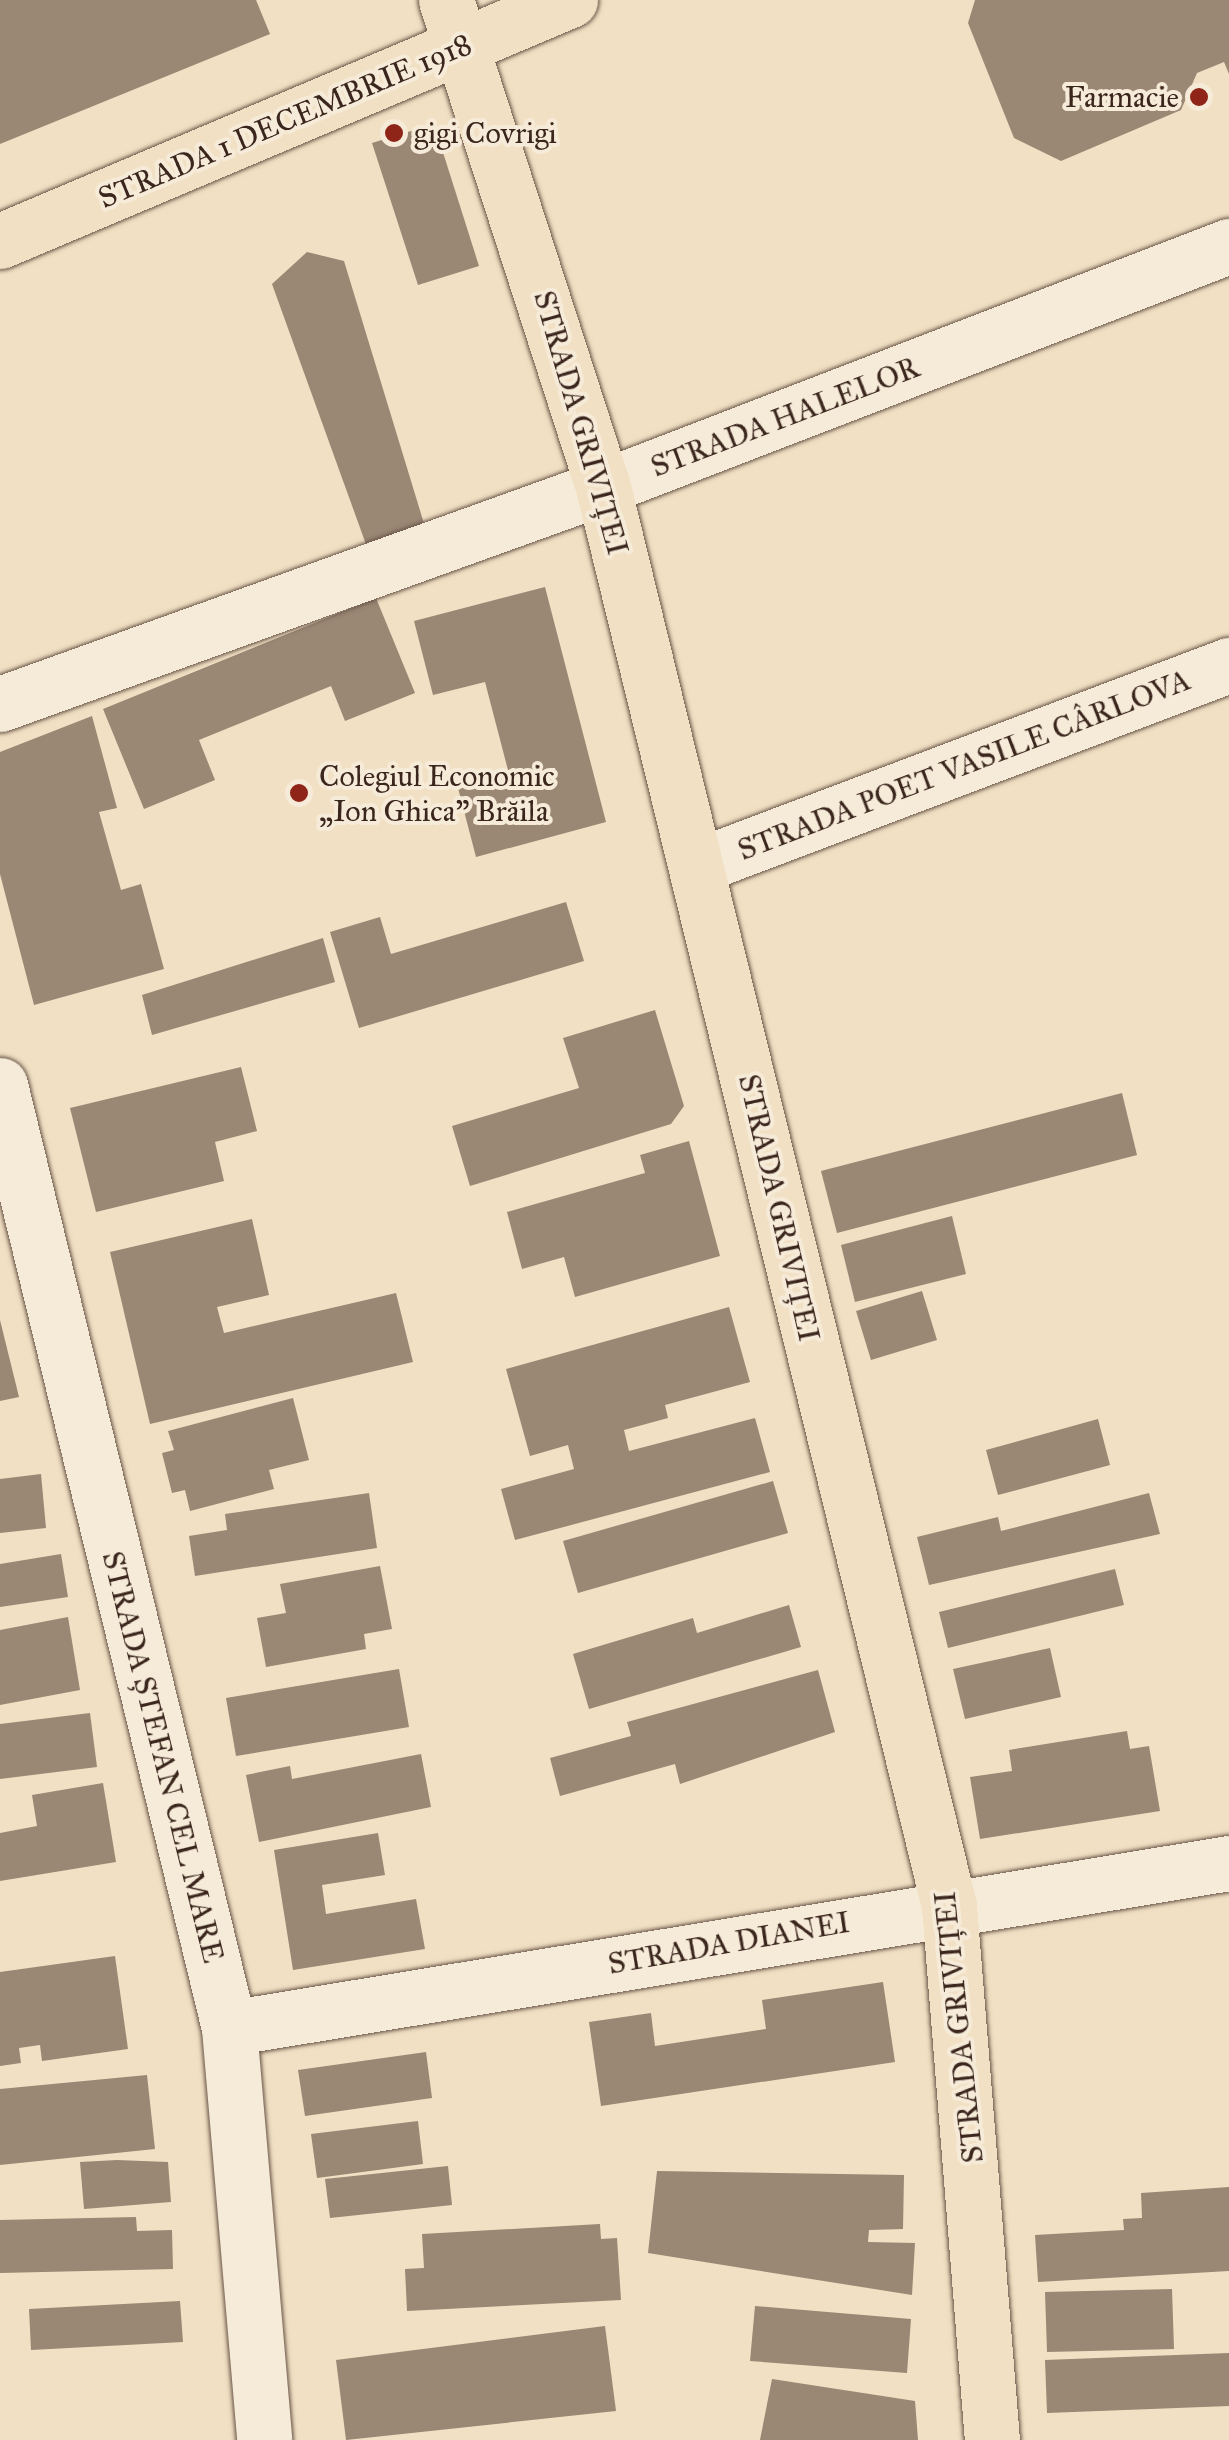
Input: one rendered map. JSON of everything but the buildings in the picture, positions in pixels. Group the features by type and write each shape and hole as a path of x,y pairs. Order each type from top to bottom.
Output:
{"main road":[{"name":"STRADA 1 DECEMBRIE 1918","path":"0,241 456,23 570,0"},
{"name":"STRADA GRIVIȚEI","path":"456,23 603,487 700,866 949,1906 992,2440"}],"street":[{"name":"STRADA HALELOR","path":"0,704 603,487 1229,246"},
{"name":"STRADA POET VASILE CÂRLOVA","path":"700,866 1229,665"},
{"name":"STRADA ȘTEFAN CEL MARE","path":"0,1085 229,2028 264,2440"},
{"name":"STRADA DIANEI","path":"229,2028 949,1906 1229,1863"}],"place":[{"name":"Farmacie","path":"1199,97"},
{"name":"gigi Covrigi","path":"394,133"},
{"name":"Colegiul Economic „Ion Ghica” Brăila","path":"299,793"}]}
